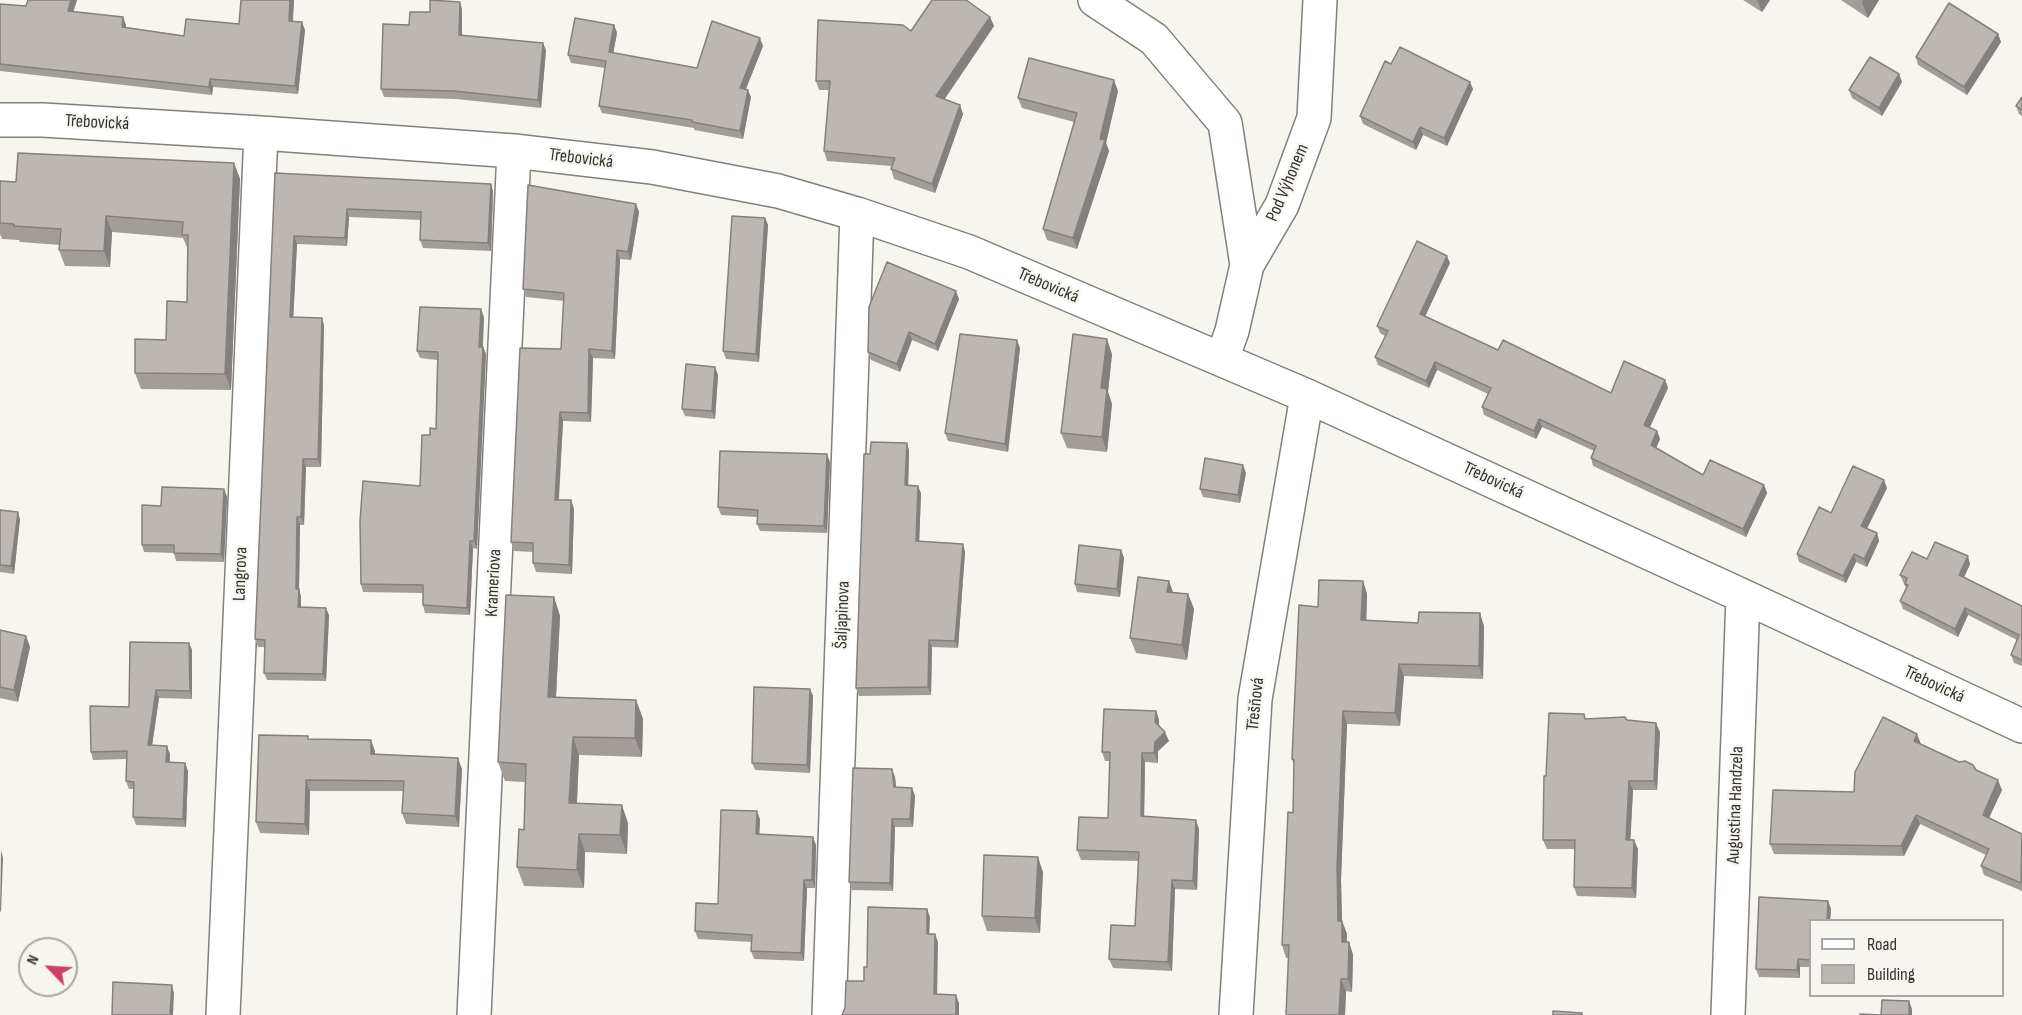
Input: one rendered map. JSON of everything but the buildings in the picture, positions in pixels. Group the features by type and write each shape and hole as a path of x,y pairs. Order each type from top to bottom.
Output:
{"street":[{"path":"1095,0 1154,39 1225,123 1247,265"},
{"name":"Pod Výhonem","path":"1222,359 1232,331 1247,265 1282,205 1314,118 1320,0"},
{"name":"Třebovická","path":"0,120 43,120 261,133 514,151 652,167 778,191 857,214 969,252 1307,396 2022,726"},
{"name":"Langrova","path":"223,1015 261,133"},
{"name":"Krameriova","path":"474,1015 514,151"},
{"name":"Šaljapinova","path":"829,1015 857,214"},
{"name":"Třešňová","path":"1236,1015 1255,699 1307,396"},
{"name":"Augustina Handzela","path":"1728,1015 1743,596"}]}
